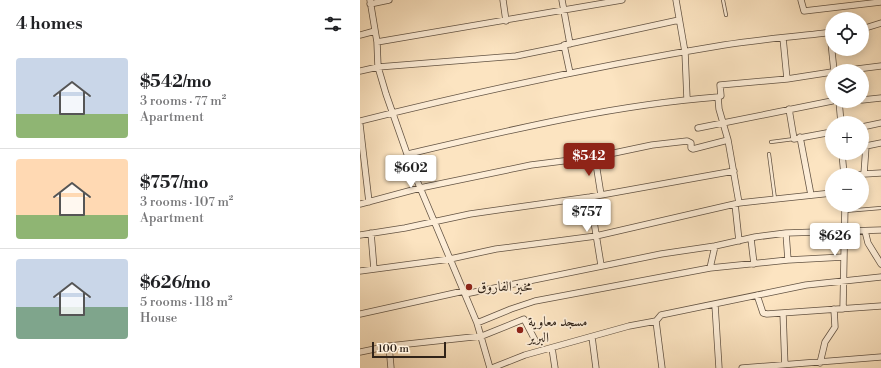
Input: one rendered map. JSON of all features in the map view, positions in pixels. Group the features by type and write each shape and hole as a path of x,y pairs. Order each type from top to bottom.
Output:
{"street":[{"path":"389,0 370,2 378,42 378,67 392,113 420,188 465,292 482,336 491,368 525,355 656,321 661,315 806,285 881,277"},
{"path":"503,0 506,21"},
{"path":"562,0 570,73"},
{"path":"378,42 621,0"},
{"path":"676,0 685,52 688,99"},
{"path":"801,0 804,11 881,2"},
{"path":"360,71 378,67 516,56 553,50 567,45 680,20"},
{"path":"869,26 881,23"},
{"path":"360,35 376,32"},
{"path":"360,121 570,73 685,52 825,33"},
{"path":"783,38 787,79"},
{"path":"869,68 881,66"},
{"path":"739,241 734,171 718,97 721,96 720,86 825,73"},
{"path":"408,154 591,114 688,99 718,97"},
{"path":"869,99 881,98"},
{"path":"698,128 825,101"},
{"path":"789,109 811,194"},
{"path":"869,126 881,123"},
{"path":"360,125 370,202"},
{"path":"797,138 825,133"},
{"path":"360,204 420,188 531,165 595,157 652,145 687,141 691,143 691,148 693,149 728,140"},
{"path":"864,168 866,146 881,143"},
{"path":"595,157 601,195"},
{"path":"360,235 405,228 434,220 590,197 734,171"},
{"path":"869,174 881,173"},
{"path":"360,271 450,259 496,249 596,236 737,203 825,193"},
{"path":"590,197 601,266"},
{"path":"843,309 842,282 845,212"},
{"path":"360,314 661,254 786,233 881,230"},
{"path":"865,231 868,243 881,264"},
{"path":"371,233 374,269"},
{"path":"786,233 788,260"},
{"path":"751,239 754,264"},
{"path":"710,268 715,246"},
{"path":"477,324 511,309 536,301 710,268 788,260 844,257"},
{"path":"757,295 765,314 881,306"},
{"path":"715,305 719,368"},
{"path":"820,363 825,342 835,327 834,309"},
{"path":"783,313 785,367"},
{"path":"360,352 388,346 482,336 524,319 535,340"},
{"path":"656,321 662,368"},
{"path":"592,337 596,368"},
{"path":"388,346 391,368"},
{"path":"552,348 555,368"},
{"path":"742,368 785,367 881,358"}],"lane":[{"path":"723,0 726,15"},
{"path":"771,142 797,138"},
{"path":"769,154 775,199"},
{"path":"869,208 881,208"}],"place":[{"name":"مخبز الفاروق","path":"469,287"},
{"name":"مسجد معاوية البرير","path":"520,330"}]}
